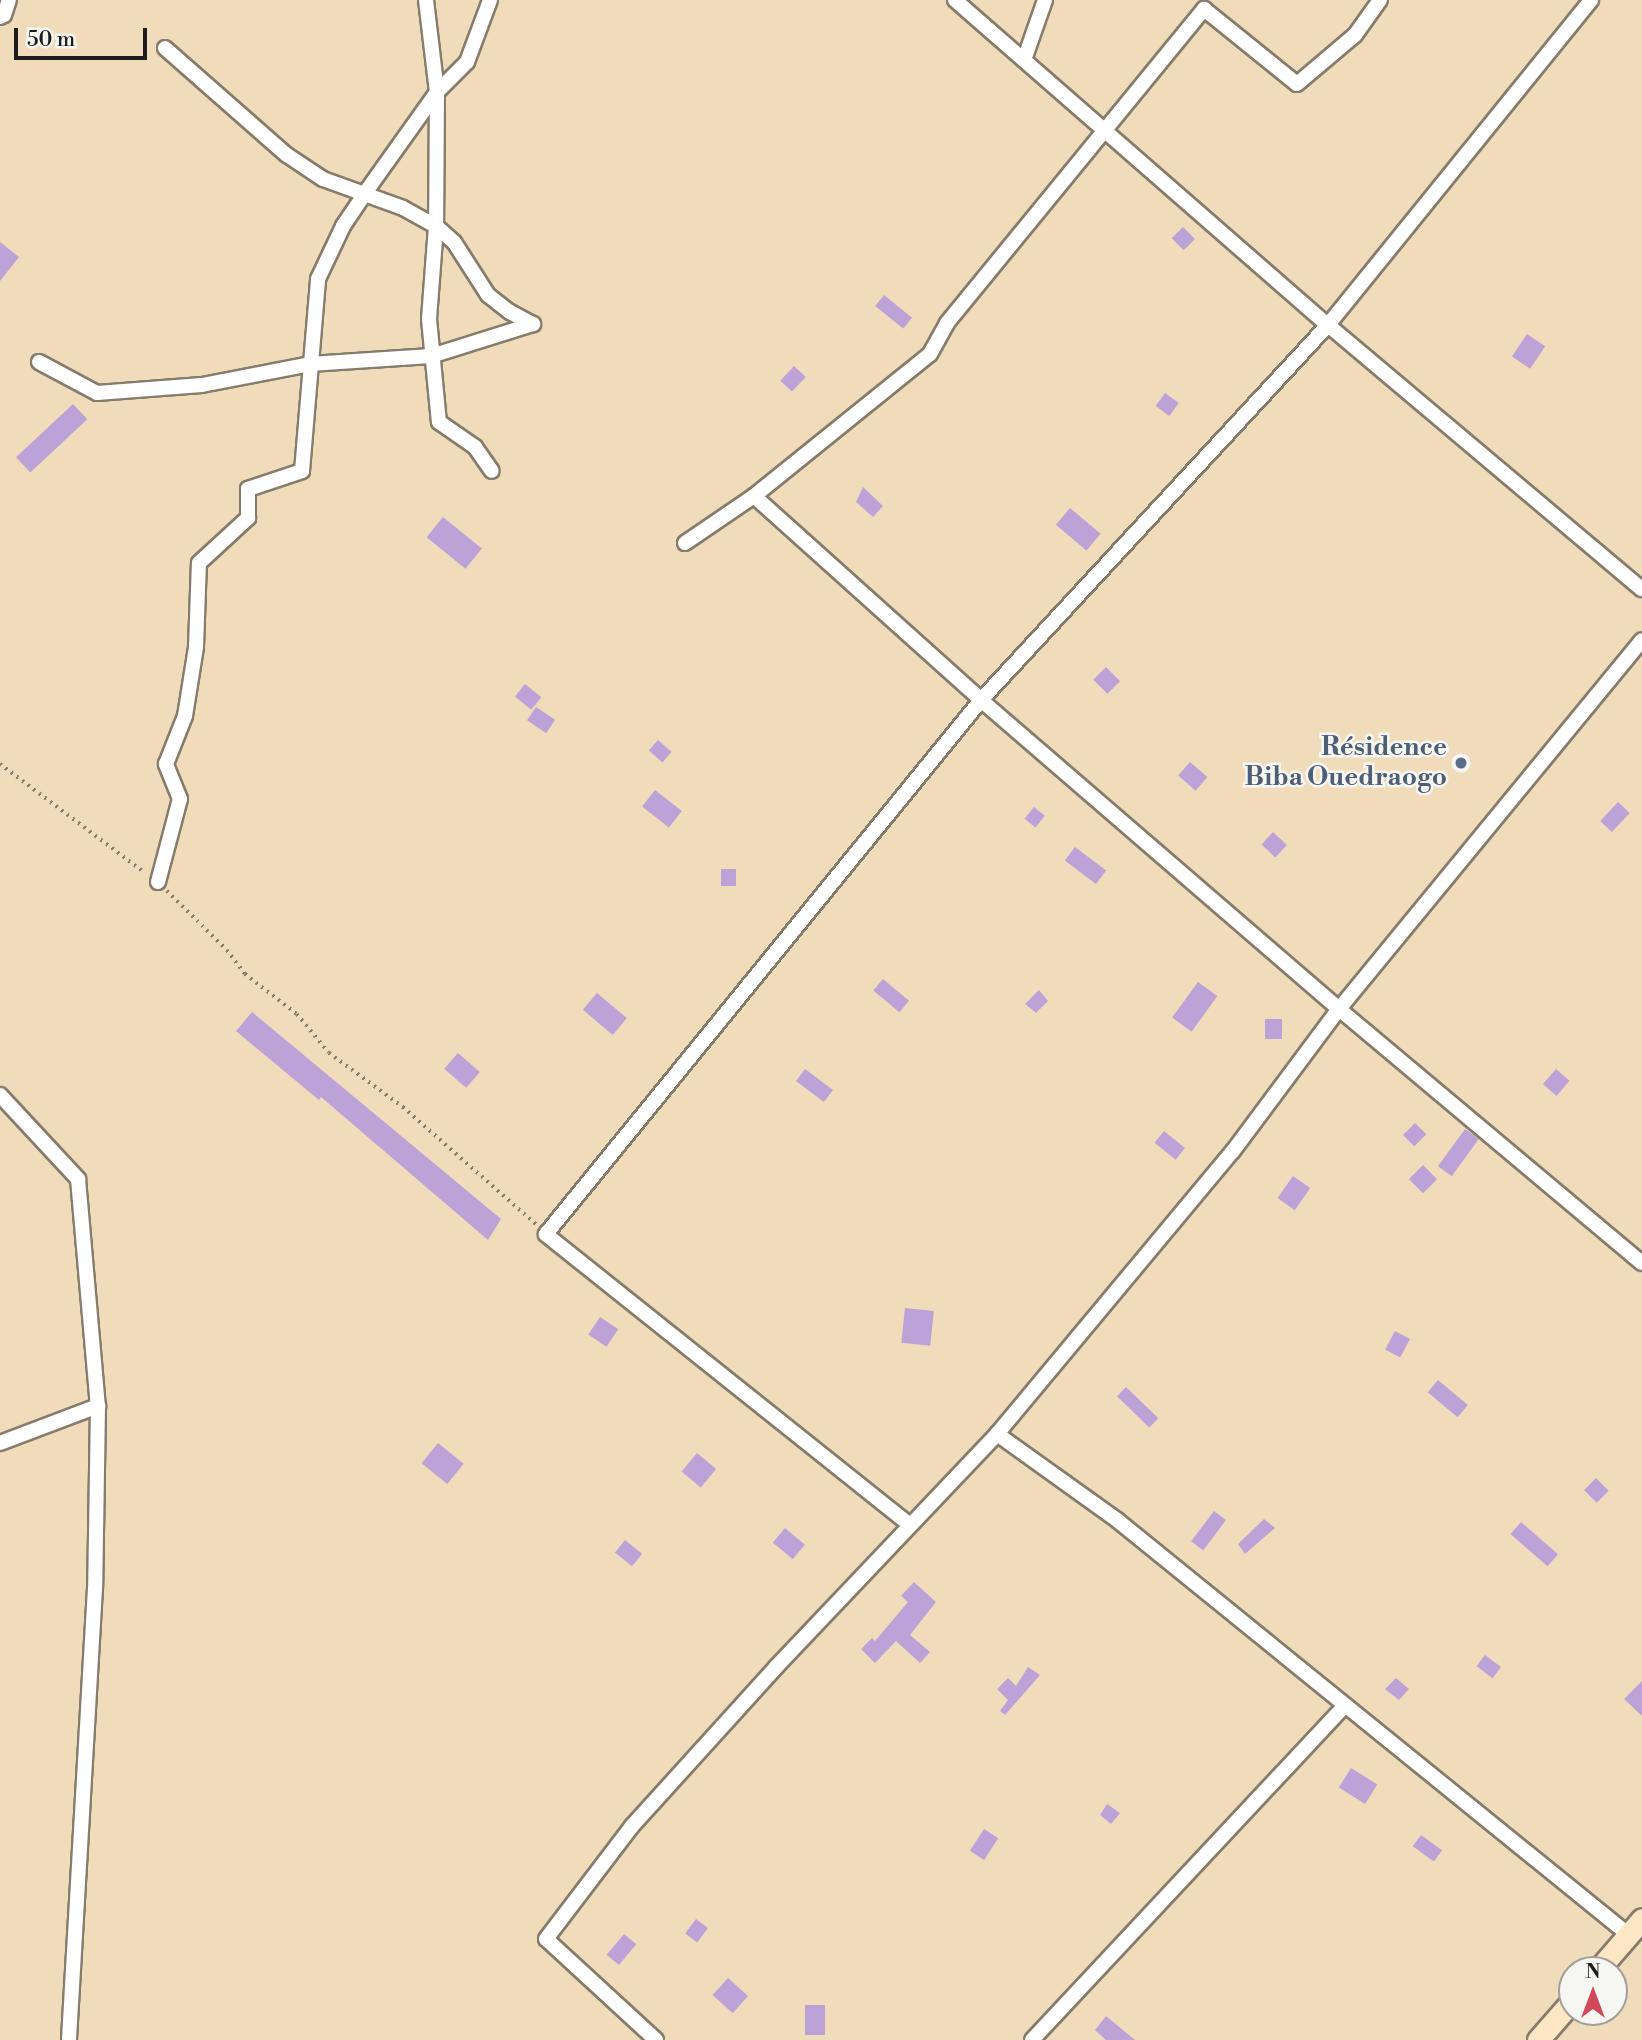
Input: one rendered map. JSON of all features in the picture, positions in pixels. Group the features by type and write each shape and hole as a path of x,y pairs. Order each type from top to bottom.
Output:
{"main road":[{"path":"1610,1956 1635,1927"},
{"path":"1538,2040 1558,2017"}],"street":[{"path":"0,17 5,15 9,0"},
{"path":"426,0 437,92 436,226 429,319 439,422 475,447 492,471"},
{"path":"158,882 180,799 166,764 186,716 196,647 199,563 248,519 248,489 302,471 318,279 343,226 365,193 437,92 467,62 490,0"},
{"path":"955,0 1328,326 1642,589"},
{"path":"1024,60 1045,0"},
{"path":"685,543 754,496 930,354 947,323 1204,9 1297,84 1355,35 1380,0"},
{"path":"910,1525 546,1234 981,700 1328,326 1591,0"},
{"path":"39,362 97,393 202,386 310,364 431,356 533,324 510,312 488,295 454,242 436,226 365,193 323,179 287,155 165,48"},
{"path":"754,496 981,700 1339,1009 1642,1263"},
{"path":"656,2040 546,1939 632,1826 776,1667 997,1434 1233,1151 1339,1009 1642,640"},
{"path":"0,1096 78,1179 98,1406 95,1588 69,2040"},
{"path":"0,1443 98,1406"},
{"path":"997,1434 1117,1520 1345,1705 1635,1927"},
{"path":"1032,2040 1345,1705"}],"path":[{"path":"0,764 158,882 227,950 245,974 297,1014 329,1053 403,1107 546,1234"}],"building":[{"path":"1183,227 1195,239 1184,250 1172,238"},
{"path":"0,242 19,257 0,281"},
{"path":"884,295 912,318 903,329 875,306"},
{"path":"1527,334 1545,346 1530,369 1512,356"},
{"path":"794,366 806,377 792,392 780,381"},
{"path":"1165,393 1179,403 1169,416 1156,406"},
{"path":"73,404 87,419 30,473 16,457"},
{"path":"863,487 883,506 873,517 856,502"},
{"path":"1070,508 1101,534 1087,551 1056,525"},
{"path":"443,517 482,548 465,569 427,537"},
{"path":"1106,667 1120,681 1107,694 1093,680"},
{"path":"525,684 541,697 531,710 515,696"},
{"path":"536,707 555,720 546,733 527,720"},
{"path":"658,740 672,752 662,762 649,751"},
{"path":"1190,762 1207,777 1196,791 1178,776"},
{"path":"655,790 682,811 669,827 642,807"},
{"path":"1618,802 1630,813 1612,832 1600,821"},
{"path":"1034,807 1045,816 1035,827 1025,819"},
{"path":"1273,832 1287,845 1275,857 1261,844"},
{"path":"1075,847 1106,870 1096,884 1065,861"},
{"path":"721,869 736,869 736,886 721,886"},
{"path":"883,979 909,1001 899,1012 873,990"},
{"path":"1198,982 1217,996 1192,1032 1172,1018"},
{"path":"1039,990 1048,1001 1036,1013 1025,1004"},
{"path":"597,993 627,1018 613,1035 583,1010"},
{"path":"252,1012 501,1219 488,1240 321,1097 319,1100 236,1031"},
{"path":"1265,1019 1282,1019 1282,1039 1265,1039"},
{"path":"458,1053 480,1072 466,1088 444,1069"},
{"path":"805,1069 833,1090 824,1102 796,1081"},
{"path":"1556,1069 1570,1081 1556,1096 1543,1084"},
{"path":"1415,1123 1426,1134 1414,1146 1403,1135"},
{"path":"1465,1129 1479,1139 1452,1176 1438,1166"},
{"path":"1164,1131 1185,1148 1176,1160 1155,1143"},
{"path":"1423,1165 1437,1179 1423,1193 1409,1179"},
{"path":"1293,1176 1310,1188 1295,1210 1278,1198"},
{"path":"905,1308 934,1311 930,1346 901,1343"},
{"path":"600,1317 618,1329 606,1347 588,1334"},
{"path":"1395,1331 1410,1339 1400,1358 1385,1350"},
{"path":"1438,1380 1468,1405 1458,1417 1428,1392"},
{"path":"1126,1387 1158,1418 1149,1428 1117,1396"},
{"path":"438,1443 464,1464 447,1484 422,1463"},
{"path":"697,1453 716,1469 701,1487 682,1471"},
{"path":"1596,1478 1609,1491 1597,1503 1584,1490"},
{"path":"1214,1511 1226,1520 1203,1550 1191,1541"},
{"path":"1264,1519 1275,1528 1245,1554 1238,1544"},
{"path":"1521,1522 1558,1554 1547,1566 1511,1534"},
{"path":"785,1528 805,1545 793,1559 773,1543"},
{"path":"625,1540 642,1554 632,1566 615,1552"},
{"path":"914,1582 936,1602 910,1635 930,1652 920,1663 896,1641 875,1663 861,1649 872,1638 875,1641 908,1602 901,1596"},
{"path":"1485,1655 1501,1667 1493,1678 1477,1666"},
{"path":"1028,1667 1040,1675 1005,1715 1000,1711 1008,1700 997,1689 1008,1678 1016,1686"},
{"path":"1396,1678 1409,1689 1399,1700 1385,1689"},
{"path":"1642,1681 1642,1716 1624,1699"},
{"path":"1351,1768 1377,1784 1365,1804 1339,1788"},
{"path":"1107,1804 1120,1813 1111,1824 1100,1815"},
{"path":"984,1829 998,1838 984,1860 970,1851"},
{"path":"1421,1835 1442,1850 1434,1862 1413,1846"},
{"path":"696,1919 708,1928 697,1942 685,1933"},
{"path":"624,1934 636,1944 619,1965 607,1955"},
{"path":"728,1978 748,1996 733,2013 713,1995"},
{"path":"805,2005 825,2005 825,2035 805,2035"},
{"path":"1106,2016 1135,2040 1106,2040 1095,2030"}],"place":[{"name":"Résidence Biba Ouedraogo","path":"1461,763"}]}
